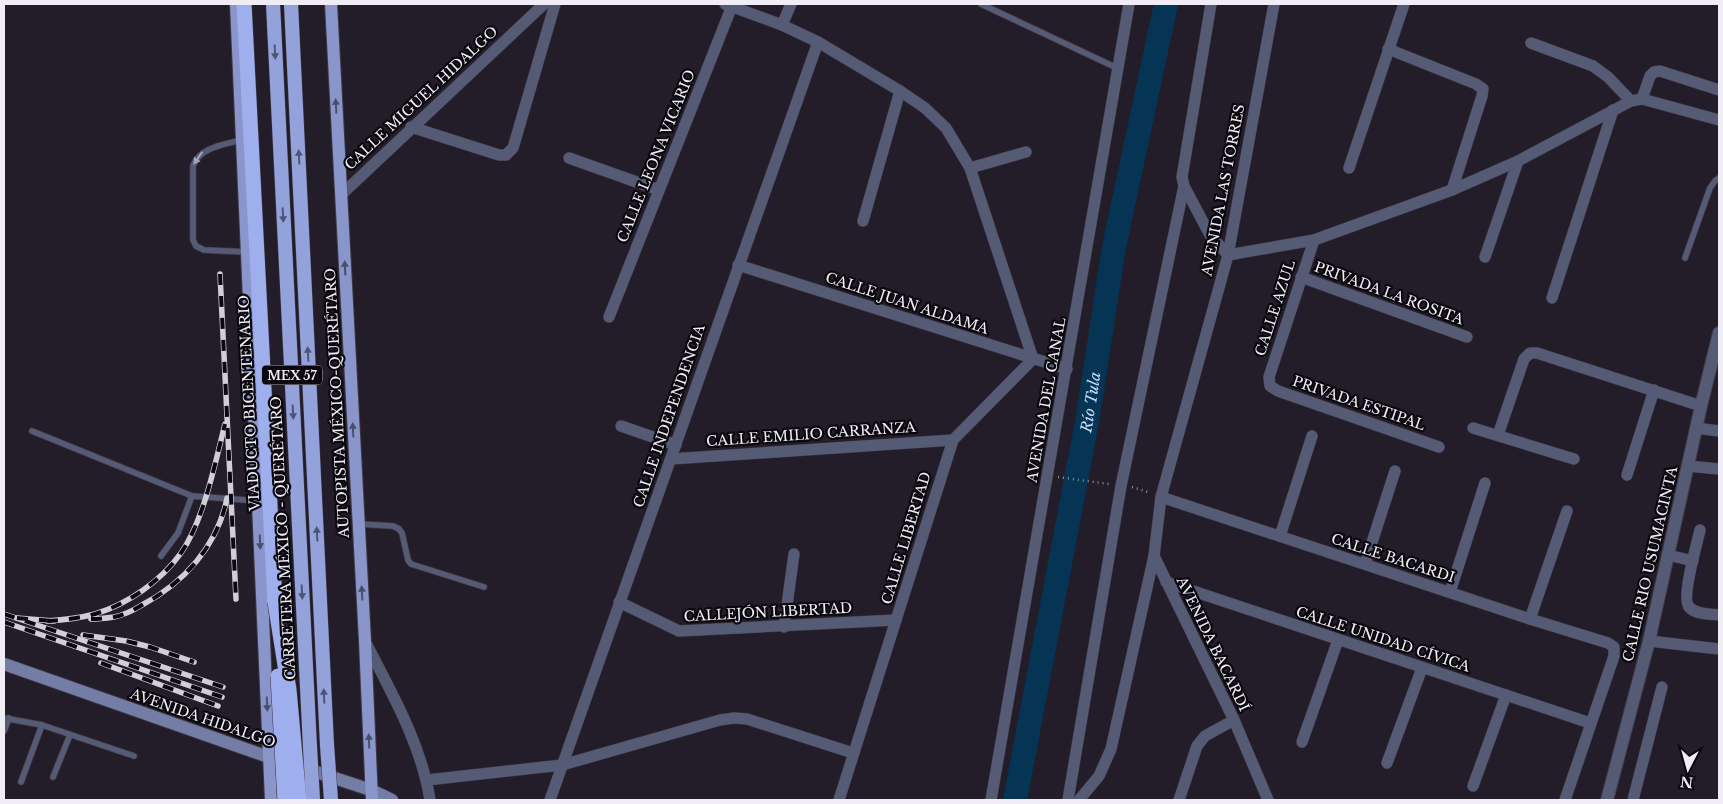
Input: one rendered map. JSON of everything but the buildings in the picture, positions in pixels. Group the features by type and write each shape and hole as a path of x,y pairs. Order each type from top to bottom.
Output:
{"highway":[{"name":"VIADUCTO BICENTENARIO","path":"244,4 285,800"},
{"name":"CARRETERA MÉXICO - QUERÉTARO","path":"273,4 313,800"},
{"name":"MEX 57","path":"292,4 331,800"},
{"path":"293,34 297,4"},
{"path":"274,602 289,690 299,800"}],"main road":[{"path":"236,4 271,800"},
{"name":"AUTOPISTA MÉXICO-QUERÉTARO","path":"331,4 372,795"},
{"name":"AVENIDA HIDALGO","path":"4,664 372,795 392,800"}],"street":[{"name":"CALLE MIGUEL HIDALGO","path":"340,195 544,4"},
{"path":"411,127 500,155 506,155 513,148 555,4"},
{"path":"782,26 790,4"},
{"name":"AVENIDA DEL CANAL","path":"991,800 1129,4"},
{"path":"1068,800 1121,486 1184,186 1183,165 1211,4"},
{"name":"AVENIDA LAS TORRES","path":"1161,497 1228,256 1274,4"},
{"path":"1349,168 1404,4"},
{"path":"728,5 818,42 900,91 925,108 946,128 970,168 1033,360"},
{"name":"CALLE LEONA VICARIO","path":"609,317 728,5"},
{"name":"CALLE INDEPENDENCIA","path":"550,800 818,42"},
{"path":"1531,43 1593,66 1636,100 1719,120"},
{"path":"1388,50 1476,84 1482,89 1482,96 1452,190"},
{"path":"1184,186 1210,235 1228,256 1314,240 1452,190 1518,161 1636,100 1654,72 1660,71 1719,90"},
{"path":"863,221 900,91"},
{"path":"1552,298 1614,110"},
{"path":"970,168 1026,152"},
{"path":"569,158 659,190"},
{"path":"1485,257 1518,161"},
{"name":"CALLE AZUL","path":"1270,386 1268,377 1314,240"},
{"name":"CALLE JUAN ALDAMA","path":"738,265 1066,369"},
{"name":"PRIVADA LA ROSITA","path":"1301,277 1468,337"},
{"name":"CALLE RIO USUMACINTA","path":"1607,800 1649,641 1719,333"},
{"path":"1498,435 1524,359 1530,354 1537,353 1701,406"},
{"name":"CALLE LIBERTAD","path":"839,800 953,440 1033,360"},
{"name":"PRIVADA ESTIPAL","path":"1270,386 1278,391 1439,447"},
{"path":"1627,475 1654,390"},
{"path":"621,426 676,445"},
{"path":"1473,428 1574,459"},
{"path":"1696,428 1719,431"},
{"path":"1280,536 1312,436"},
{"name":"CALLE EMILIO CARRANZA","path":"671,459 953,440"},
{"path":"1688,466 1719,469"},
{"path":"1365,564 1395,471"},
{"path":"1450,592 1485,483"},
{"path":"1079,800 1099,776 1111,750 1154,556 1161,497"},
{"name":"CALLE BACARDI","path":"1161,497 1608,643 1614,647 1614,656 1590,723"},
{"path":"1530,619 1567,511"},
{"path":"1700,530 1686,600 1692,609 1701,613 1719,615"},
{"path":"784,626 794,554"},
{"path":"1668,555 1693,561"},
{"name":"AVENIDA BACARDÍ","path":"1154,556 1234,720 1268,800"},
{"name":"CALLE UNIDAD CÍVICA","path":"1166,582 1590,723"},
{"name":"CALLEJÓN LIBERTAD","path":"619,602 679,631 896,620"},
{"path":"1302,742 1338,640"},
{"path":"365,641 404,716 427,780 430,800"},
{"path":"1649,641 1719,648"},
{"path":"1387,763 1422,668"},
{"path":"1633,800 1662,687"},
{"path":"1473,786 1506,695"},
{"path":"427,780 562,765 720,720 734,718 747,719 853,752"},
{"path":"1179,800 1197,746 1205,736 1234,720"},
{"path":"1565,800 1590,723"}],"lane":[{"path":"980,4 1117,68"},
{"path":"241,140 204,151 196,157 193,166 193,240 196,246 204,250 247,252"},
{"path":"1684,258 1710,188 1719,178"},
{"path":"32,431 192,496 258,502"},
{"path":"161,556 178,533 192,496"},
{"path":"359,524 393,526 399,529 402,533 408,560 411,564 484,587"},
{"path":"4,731 6,718 42,725 134,756"},
{"path":"21,782 42,725"},
{"path":"53,776 70,735"}],"path":[{"path":"1054,476 1121,486"},
{"path":"1135,487 1161,497"}],"waterway":[{"name":"Río Tula","path":"1015,800 1087,422 1114,247 1166,4"}],"railway":[{"path":"220,274 236,599"},
{"path":"47,621 71,619 107,610 131,598 164,573 181,553 196,524 213,473 225,424"},
{"path":"91,619 121,615 172,586 197,561 207,547 216,531 227,498"},
{"path":"4,614 223,687"},
{"path":"17,618 54,621"},
{"path":"4,622 222,697"},
{"path":"83,635 126,641 194,662"},
{"path":"101,663 218,706"}]}
